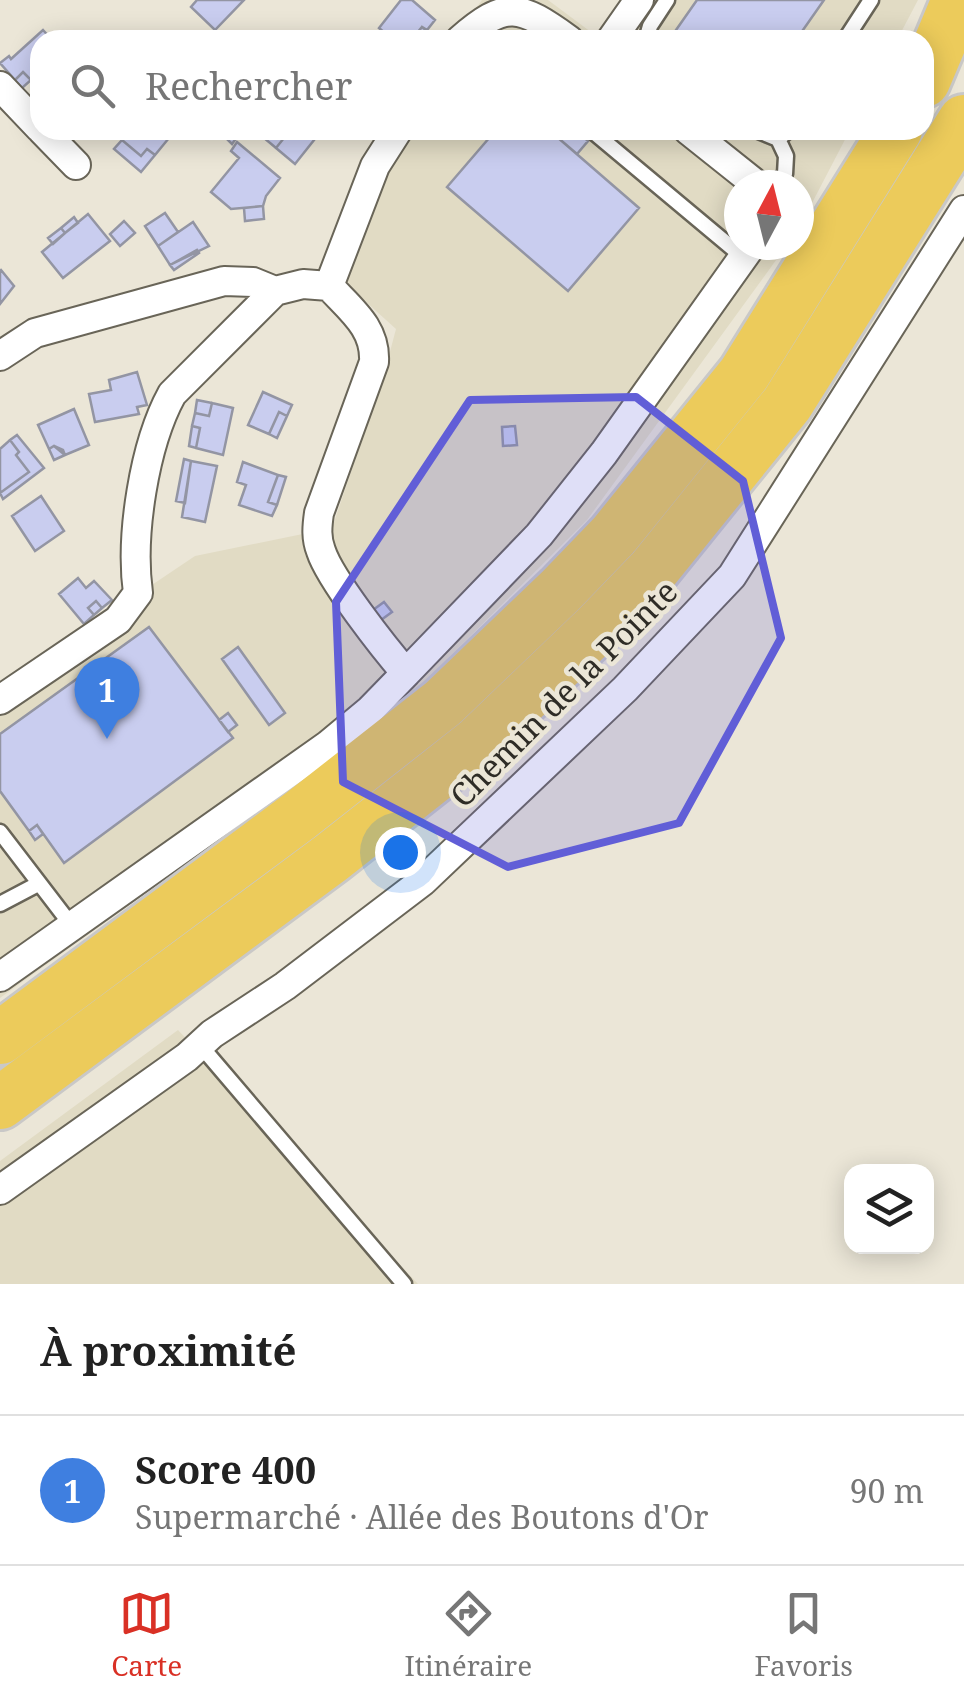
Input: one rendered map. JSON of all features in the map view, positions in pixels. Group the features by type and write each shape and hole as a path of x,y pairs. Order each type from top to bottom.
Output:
{"highway":[{"path":"934,59 958,0"},
{"path":"934,68 964,22"},
{"path":"0,1104 331,858 477,743 598,627 652,570 787,404 964,122"},
{"path":"0,1038 442,703 560,590 614,535 744,374 890,140"},
{"path":"0,1026 330,780 382,750"}],"street":[{"path":"618,30 639,0"},
{"path":"467,30 480,12 507,2 530,8 557,30"},
{"path":"0,86 30,117"},
{"path":"51,140 76,166"},
{"path":"329,286 375,166 392,140"},
{"path":"701,140 738,170"},
{"name":"Chemin de la Pointe","path":"0,1190 212,1034 285,986 422,881 625,688 732,576 964,210"},
{"path":"0,977 328,745 370,710 539,535 604,453 742,260"},
{"path":"0,356 35,333 224,281 253,282 275,292"},
{"path":"0,700 118,620 138,594 134,549 162,412 172,394 275,292 302,284 329,286 367,327 375,343 374,362 318,513 316,534 322,556 339,583 406,673"}],"lane":[{"path":"649,30 668,0"},
{"path":"852,30 870,0"},
{"path":"603,140 724,233"},
{"path":"784,140 785,170"},
{"path":"0,832 72,926"},
{"path":"0,904 38,884"},
{"path":"200,1046 404,1284"}],"highlighted area":[{"path":"636,397 743,481 781,638 679,823 508,867 343,782 336,602 470,400"}],"shaded area":[{"path":"482,0 548,0 588,30 460,30"},
{"path":"622,0 918,0 902,30 599,30"},
{"path":"382,140 845,140 814,199 814,170 724,170 724,260 776,260 587,520 390,716 0,998 0,687 195,556 332,528 396,329 324,264"},
{"path":"178,1030 418,1284 0,1284 0,1161"}],"building":[{"path":"197,0 244,0 215,30 191,7"},
{"path":"401,0 412,0 435,20 427,30 379,28"},
{"path":"697,0 824,0 803,30 676,30"},
{"path":"30,42 30,79 23,72 15,80 0,63 9,56 11,59"},
{"path":"23,72 30,79 22,88 15,80"},
{"path":"122,140 167,140 155,155 147,149 141,156"},
{"path":"122,140 141,156 147,149 155,155 141,172 114,149"},
{"path":"267,140 282,140 276,148"},
{"path":"282,140 314,140 295,164 276,148"},
{"path":"487,140 561,140 639,208 568,291 447,187"},
{"path":"561,140 587,140 577,154"},
{"path":"237,142 280,178 263,206 231,209 211,192 239,158 231,151"},
{"path":"263,206 264,219 245,221 244,208"},
{"path":"165,213 178,232 158,246 145,226"},
{"path":"88,214 110,241 63,278 42,252"},
{"path":"74,217 78,223 65,233 61,228"},
{"path":"124,221 135,233 120,246 110,234"},
{"path":"193,222 209,246 170,265 158,246"},
{"path":"61,228 65,233 53,244 48,238"},
{"path":"197,250 199,253 174,270 170,265"},
{"path":"0,271 14,286 0,304"},
{"path":"137,372 147,405 137,407 139,414 95,422 89,394 111,390 109,380"},
{"path":"263,392 292,405 287,416 279,412 269,434 248,425"},
{"path":"197,400 212,403 209,416 195,413"},
{"path":"212,403 233,408 223,455 196,448 200,428 192,426 195,413 209,416"},
{"path":"74,409 89,445 65,455 54,446 49,449 38,425"},
{"path":"279,412 287,416 277,438 269,434"},
{"path":"192,426 200,428 196,448 189,446"},
{"path":"515,426 517,445 503,446 502,427"},
{"path":"17,435 44,468 3,499 0,493 29,472 10,440"},
{"path":"10,440 29,472 0,493 0,449"},
{"path":"54,446 65,455 54,460 49,449"},
{"path":"184,459 191,461 185,503 176,501"},
{"path":"191,461 217,466 205,522 182,517"},
{"path":"243,462 278,475 268,502 277,505 272,516 239,505 246,485 237,482"},
{"path":"278,475 286,477 277,505 268,502"},
{"path":"41,496 64,531 35,551 12,516"},
{"path":"78,578 86,588 94,581 112,600 102,608 96,601 88,608 94,615 84,624 59,594"},
{"path":"96,601 102,608 94,615 88,608"},
{"path":"384,602 392,612 381,620 373,610"},
{"path":"149,627 233,738 64,863 37,825 29,831 0,791 0,734"},
{"path":"238,647 285,713 269,725 222,659"},
{"path":"228,713 237,725 228,732 219,720"},
{"path":"37,825 43,834 35,840 29,831"}],"place":[{"name":"Score 400","path":"107,739"}]}
